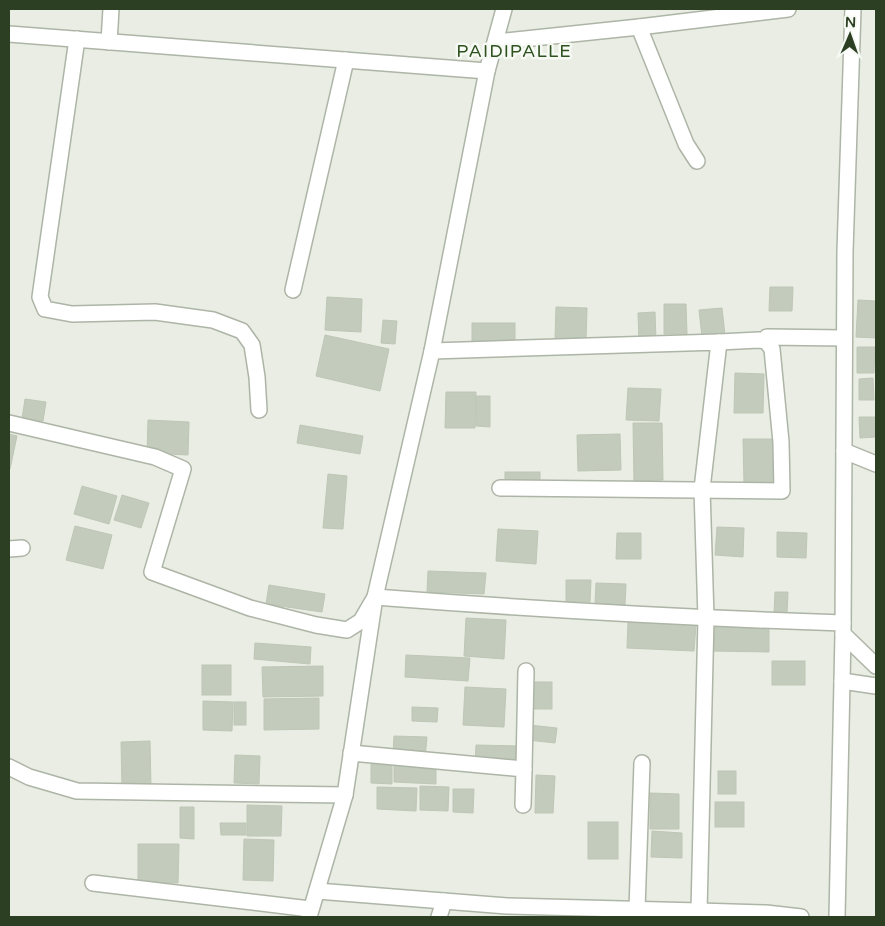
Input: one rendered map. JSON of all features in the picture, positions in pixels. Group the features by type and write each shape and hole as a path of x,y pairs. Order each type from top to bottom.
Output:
{"street":[{"path":"109,42 111,9"},
{"path":"93,883 309,913 345,795 375,597 432,352 487,71 504,9"},
{"path":"496,42 788,9"},
{"path":"837,917 843,628 845,241 853,9"},
{"path":"639,27 686,144 697,161"},
{"path":"9,34 487,71"},
{"path":"76,39 40,297 45,309 72,314 155,312 213,320 242,331 252,346 257,377 259,410"},
{"path":"293,290 346,60"},
{"path":"766,341 767,337 844,338"},
{"path":"432,352 759,340 766,341 772,350 781,442 782,491 500,488"},
{"path":"699,911 706,618 702,489 719,342"},
{"path":"9,423 155,458 183,469 152,572 250,608 316,625 347,630 361,621 375,597"},
{"path":"844,451 876,464"},
{"path":"375,597 843,628 876,666"},
{"path":"522,805 526,672"},
{"path":"842,680 876,686"},
{"path":"351,753 524,769"},
{"path":"626,911 642,763"},
{"path":"9,767 29,777 77,791 345,795"},
{"path":"317,891 444,901 505,912 626,911 671,914 699,911 766,913 801,917"},
{"path":"440,917 444,901"}],"building":[{"path":"770,287 793,287 792,311 769,311"},
{"path":"327,297 362,299 361,332 325,330"},
{"path":"858,300 876,301 876,338 856,337"},
{"path":"664,304 686,304 687,334 664,334"},
{"path":"556,307 587,308 586,341 555,340"},
{"path":"722,308 725,335 702,337 699,310"},
{"path":"655,312 656,342 639,343 638,313"},
{"path":"383,320 397,321 395,344 381,343"},
{"path":"472,323 515,323 515,349 472,349"},
{"path":"325,335 389,349 380,391 316,376"},
{"path":"857,347 875,347 874,373 857,373"},
{"path":"735,373 764,374 763,413 734,413"},
{"path":"873,378 874,400 859,400 859,379"},
{"path":"628,388 661,389 659,421 626,420"},
{"path":"446,392 476,392 475,428 445,428"},
{"path":"476,396 490,396 490,427 476,426"},
{"path":"25,399 46,402 43,421 22,419"},
{"path":"859,417 876,417 876,437 860,438"},
{"path":"148,420 189,422 188,455 147,453"},
{"path":"633,423 662,423 663,480 634,481"},
{"path":"300,425 363,436 360,454 297,443"},
{"path":"9,434 17,436 10,469 9,468"},
{"path":"620,434 621,470 578,471 577,435"},
{"path":"743,439 777,439 778,484 744,485"},
{"path":"505,472 540,472 540,485 505,485"},
{"path":"328,474 347,476 343,529 323,528"},
{"path":"82,486 117,496 109,524 74,514"},
{"path":"122,495 149,503 141,528 114,520"},
{"path":"75,526 112,535 103,569 66,560"},
{"path":"717,527 744,528 743,557 715,555"},
{"path":"498,529 538,531 536,564 496,561"},
{"path":"777,532 807,533 806,558 777,557"},
{"path":"617,533 641,533 641,559 616,559"},
{"path":"428,571 486,573 484,594 427,592"},
{"path":"566,580 591,580 590,602 566,602"},
{"path":"596,583 626,584 625,605 595,604"},
{"path":"269,585 325,594 322,612 266,604"},
{"path":"775,592 788,592 787,614 774,614"},
{"path":"466,618 506,620 504,659 464,656"},
{"path":"628,622 696,625 694,651 627,648"},
{"path":"712,627 769,628 769,652 712,651"},
{"path":"255,643 311,647 310,664 254,659"},
{"path":"406,655 470,658 468,681 405,677"},
{"path":"772,661 805,661 805,685 772,685"},
{"path":"202,665 231,665 231,695 202,695"},
{"path":"323,666 323,696 263,697 262,667"},
{"path":"531,682 552,682 552,709 531,709"},
{"path":"465,687 506,689 504,727 463,725"},
{"path":"319,698 319,729 264,730 264,699"},
{"path":"203,701 233,702 232,731 203,730"},
{"path":"234,702 246,702 246,725 234,725"},
{"path":"412,707 438,708 437,722 412,721"},
{"path":"529,725 557,728 555,743 528,740"},
{"path":"394,736 427,737 425,758 393,757"},
{"path":"150,741 151,787 122,788 121,742"},
{"path":"476,745 519,746 519,765 475,764"},
{"path":"235,755 260,756 259,784 234,783"},
{"path":"371,763 392,763 392,784 371,783"},
{"path":"394,763 436,764 436,784 394,782"},
{"path":"718,771 736,771 736,794 718,794"},
{"path":"536,775 555,776 553,813 535,813"},
{"path":"420,786 449,787 448,811 420,810"},
{"path":"377,787 417,788 416,811 377,809"},
{"path":"453,789 474,789 473,813 453,812"},
{"path":"650,793 679,794 679,829 650,829"},
{"path":"715,802 744,802 744,827 715,827"},
{"path":"247,805 282,806 281,836 247,836"},
{"path":"180,807 194,807 194,839 180,838"},
{"path":"588,822 618,822 618,859 588,859"},
{"path":"220,823 246,823 246,835 221,835"},
{"path":"652,831 682,833 682,858 651,857"},
{"path":"244,839 274,840 273,881 243,880"},
{"path":"138,844 179,844 178,883 138,882"}],"district":[{"name":"PAIDIPALLE","path":"514,51"}]}
